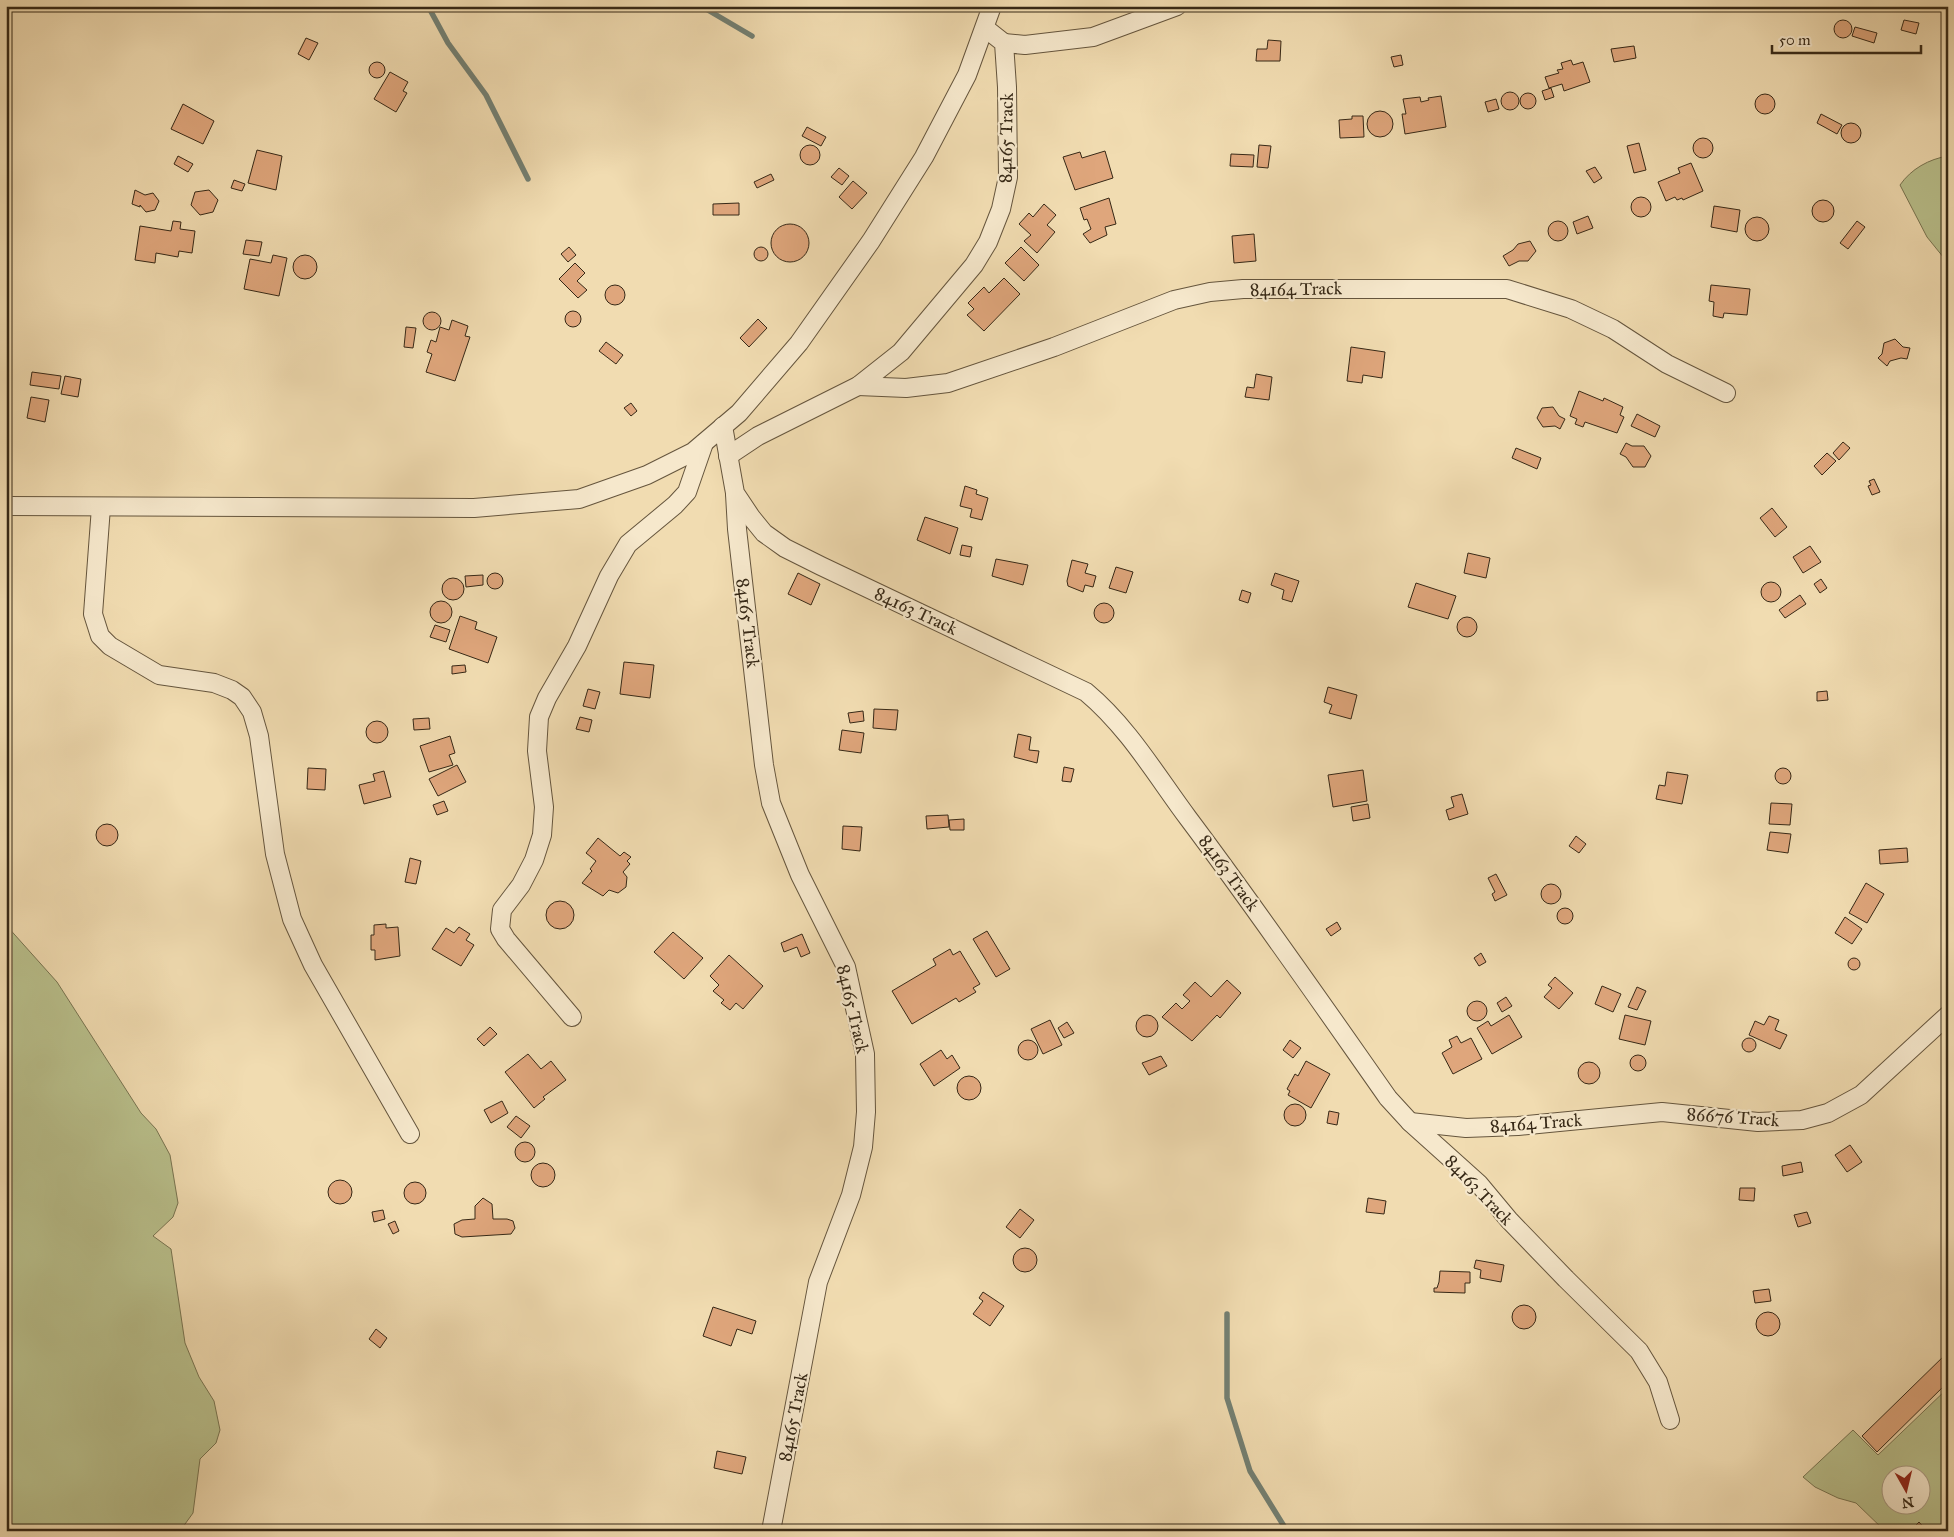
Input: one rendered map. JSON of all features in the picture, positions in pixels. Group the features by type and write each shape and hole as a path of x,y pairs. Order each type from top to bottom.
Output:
{"street":[{"path":"6,506 474,508 579,499 647,476 693,452 739,412 799,343 871,241 924,157 967,75 992,6"},
{"path":"985,28 1004,43 1025,45 1093,37 1177,6"},
{"name":"84165 Track","path":"728,456 758,436 858,386 900,352 956,288 988,242 1001,209 1008,177 1007,87 1004,43"},
{"name":"84164 Track","path":"858,386 906,388 948,383 1054,347 1166,302 1210,292 1243,289 1508,289 1579,312 1613,328 1668,364 1726,393"},
{"name":"84163 Track","path":"723,426 735,493 764,533 785,548 1086,692 1103,706 1120,724 1207,842 1388,1098 1410,1122 1480,1184 1510,1220 1566,1279 1639,1351 1658,1382 1670,1420"},
{"path":"572,1017 506,939 500,929 502,910 521,885 534,860 542,835 544,807 537,751 539,717 547,698 577,646 609,576 628,544 675,506 686,492 704,442"},
{"name":"84165 Track","path":"735,493 736,529 770,803 800,875 846,967 864,1054 866,1112 862,1147 851,1195 818,1282 771,1531"},
{"path":"102,507 93,614 100,636 110,646 159,675 175,680 214,683 232,690 242,697 252,712 259,736 275,854 292,919 313,965 410,1134"},
{"name":"86676 Track","path":"1662,1112 1758,1122 1802,1120 1828,1113 1861,1095 1948,1015"},
{"name":"84164 Track","path":"1410,1122 1466,1128 1510,1126 1662,1112"}],"green space":[{"path":"1948,156 1948,263 1927,237 1900,185 1909,174 1921,166"},
{"path":"6,925 57,982 141,1113 156,1129 170,1155 178,1203 173,1217 153,1236 171,1249 185,1343 199,1377 214,1401 220,1430 216,1443 200,1459 193,1513 180,1531 6,1531"},
{"path":"1948,1388 1948,1531 1885,1531 1856,1503 1838,1498 1815,1487 1803,1477 1853,1430 1878,1455"}],"building":[{"path":"1843,20 1849,23 1852,29 1849,35 1843,38 1837,35 1834,29 1837,23"},
{"path":"1904,20 1919,23 1916,34 1901,30"},
{"path":"1855,27 1877,33 1874,43 1852,36"},
{"path":"306,38 318,43 309,60 298,54"},
{"path":"1268,40 1281,41 1280,61 1256,61 1257,49 1267,49"},
{"path":"1634,46 1636,58 1614,62 1611,49"},
{"path":"1401,55 1403,65 1394,67 1391,57"},
{"path":"1571,60 1573,65 1583,62 1590,82 1564,91 1562,84 1549,88 1545,77 1559,73 1557,70 1563,69 1561,63"},
{"path":"374,62 380,62 385,67 383,76 374,78 369,73 369,67"},
{"path":"390,72 408,82 403,91 407,93 396,112 374,99"},
{"path":"1551,88 1554,97 1545,100 1542,91"},
{"path":"1510,92 1516,95 1519,101 1516,107 1510,110 1504,107 1501,101 1504,95"},
{"path":"1528,93 1536,101 1528,109 1520,101"},
{"path":"1761,94 1769,94 1775,100 1775,108 1769,114 1761,114 1755,108 1755,100"},
{"path":"1441,96 1446,127 1405,134 1402,114 1406,114 1403,99 1420,97 1421,102 1429,100 1428,98"},
{"path":"1496,99 1499,109 1488,112 1485,102"},
{"path":"183,104 214,121 203,144 171,129"},
{"path":"1380,111 1389,115 1393,124 1389,133 1380,137 1371,133 1367,124 1371,115"},
{"path":"1821,114 1842,125 1837,134 1817,123"},
{"path":"1352,116 1363,116 1364,137 1340,138 1339,120 1352,119"},
{"path":"1847,123 1855,123 1861,129 1861,137 1855,143 1847,143 1841,137 1841,129"},
{"path":"807,127 826,137 821,146 802,136"},
{"path":"1703,138 1710,141 1713,148 1710,155 1703,158 1696,155 1693,148 1696,141"},
{"path":"1639,143 1646,170 1634,173 1627,146"},
{"path":"810,145 817,148 820,155 817,162 810,165 803,162 800,155 803,148"},
{"path":"1259,145 1271,146 1268,168 1257,167"},
{"path":"257,150 282,156 276,190 248,183"},
{"path":"1105,151 1113,178 1075,190 1063,157 1080,152 1082,158"},
{"path":"1231,154 1254,155 1253,167 1230,166"},
{"path":"178,156 193,164 188,172 174,164"},
{"path":"1691,163 1703,191 1683,200 1682,198 1677,200 1675,197 1666,201 1658,182 1680,173 1678,168"},
{"path":"1595,167 1602,178 1594,183 1586,171"},
{"path":"839,168 849,176 842,185 831,177"},
{"path":"771,174 774,180 757,188 754,182"},
{"path":"234,180 245,184 242,191 231,188"},
{"path":"853,181 867,193 852,209 839,197"},
{"path":"135,190 145,195 153,193 159,201 155,210 146,212 140,205 140,207 132,204"},
{"path":"209,190 218,200 213,212 200,215 191,205 195,192"},
{"path":"1641,197 1648,200 1651,207 1648,214 1641,217 1634,214 1631,207 1634,200"},
{"path":"1109,198 1116,224 1105,227 1107,235 1090,243 1083,234 1091,229 1087,219 1084,220 1080,208"},
{"path":"1819,200 1827,200 1834,207 1834,215 1827,222 1819,222 1812,215 1812,207"},
{"path":"739,203 739,215 713,215 713,204"},
{"path":"1044,204 1056,215 1047,225 1055,232 1037,253 1024,241 1031,235 1019,224 1029,213 1033,217"},
{"path":"1714,206 1740,210 1737,232 1711,227"},
{"path":"1588,216 1593,228 1577,234 1573,222"},
{"path":"1757,217 1766,220 1769,229 1766,238 1757,241 1748,238 1745,229 1748,220"},
{"path":"173,221 181,222 180,229 195,231 192,253 179,251 178,257 156,253 155,263 135,260 140,226 171,231"},
{"path":"1558,221 1565,224 1568,231 1565,238 1558,241 1551,238 1548,231 1551,224"},
{"path":"1857,221 1865,227 1848,249 1840,243"},
{"path":"790,224 804,229 809,243 804,257 790,262 776,257 771,243 776,229"},
{"path":"1254,234 1256,261 1234,263 1232,236"},
{"path":"246,240 262,242 259,256 243,254"},
{"path":"1530,241 1536,251 1528,261 1519,261 1509,266 1503,256 1513,250 1518,244"},
{"path":"569,247 576,255 568,262 561,254"},
{"path":"761,247 766,249 768,254 766,259 761,261 756,259 754,254 756,249"},
{"path":"1021,247 1039,265 1024,281 1005,263"},
{"path":"273,255 287,258 279,296 244,289 250,259 271,263"},
{"path":"305,255 310,256 316,262 316,272 310,278 305,279 300,278 294,272 293,267 294,262 300,256"},
{"path":"575,263 585,273 577,281 587,290 578,298 559,279"},
{"path":"1004,278 1020,294 984,331 967,315 974,309 968,303 984,287 989,293"},
{"path":"615,285 622,288 625,295 622,302 615,305 608,302 605,295 608,288"},
{"path":"1711,285 1750,289 1747,315 1724,313 1723,318 1713,316 1714,302 1709,301"},
{"path":"570,311 576,311 581,316 579,325 570,327 565,322 565,316"},
{"path":"428,312 436,312 441,317 439,328 428,330 423,325 423,317"},
{"path":"758,319 767,328 749,347 740,338"},
{"path":"452,320 468,326 465,336 470,337 455,381 426,372 432,354 427,352 431,340 436,342 440,327 449,330"},
{"path":"406,327 416,328 413,348 404,347"},
{"path":"1895,339 1903,347 1910,348 1907,359 1901,358 1890,361 1887,366 1878,358 1882,354 1884,343"},
{"path":"606,342 623,355 616,364 599,351"},
{"path":"1351,347 1385,352 1382,378 1363,375 1362,383 1347,381"},
{"path":"32,372 61,376 59,389 30,385"},
{"path":"1256,374 1272,377 1269,400 1245,397 1247,387 1254,388"},
{"path":"65,376 81,379 78,397 61,394"},
{"path":"1579,391 1603,401 1604,398 1623,407 1620,415 1624,417 1617,433 1585,422 1583,427 1575,424 1577,419 1570,416"},
{"path":"31,397 49,400 45,422 27,418"},
{"path":"631,403 637,411 631,416 624,408"},
{"path":"1553,407 1559,416 1565,419 1560,429 1555,426 1543,427 1537,418 1542,408"},
{"path":"1637,414 1660,426 1655,437 1631,426"},
{"path":"1843,442 1850,448 1839,460 1833,453"},
{"path":"1626,443 1632,446 1644,446 1651,456 1645,467 1633,467 1626,457 1620,454"},
{"path":"1516,448 1541,458 1537,469 1512,458"},
{"path":"1827,453 1836,461 1822,475 1814,466"},
{"path":"1874,479 1880,492 1872,495 1868,486 1871,485 1869,481"},
{"path":"965,486 977,490 976,494 988,498 982,520 970,517 972,509 960,506"},
{"path":"1772,508 1787,527 1775,537 1760,518"},
{"path":"925,517 958,528 950,554 917,540"},
{"path":"962,545 972,547 970,557 960,555"},
{"path":"1810,546 1821,562 1803,573 1793,557"},
{"path":"1468,553 1490,558 1486,578 1464,573"},
{"path":"996,559 1028,565 1023,585 992,576"},
{"path":"1072,560 1088,564 1085,573 1096,576 1093,587 1085,585 1083,592 1068,586 1067,581"},
{"path":"1116,567 1133,572 1126,593 1109,588"},
{"path":"492,573 498,573 503,578 501,587 492,589 487,584 487,578"},
{"path":"798,573 820,584 811,605 788,594"},
{"path":"1275,573 1299,581 1292,602 1282,599 1284,590 1271,585"},
{"path":"483,575 483,585 466,587 465,576"},
{"path":"453,578 461,581 464,589 461,597 453,600 445,597 442,589 445,581"},
{"path":"1821,579 1827,588 1820,593 1814,584"},
{"path":"1771,582 1778,585 1781,592 1778,599 1771,602 1764,599 1761,592 1764,585"},
{"path":"1416,583 1456,596 1448,619 1408,607"},
{"path":"1242,590 1251,593 1248,603 1239,600"},
{"path":"1800,595 1806,604 1785,618 1779,610"},
{"path":"437,601 445,601 452,608 452,616 445,623 437,623 430,616 430,608"},
{"path":"1104,603 1111,606 1114,613 1111,620 1104,623 1097,620 1094,613 1097,606"},
{"path":"460,616 477,622 475,629 497,637 488,663 449,649"},
{"path":"1463,617 1471,617 1477,623 1477,631 1471,637 1463,637 1457,631 1457,623"},
{"path":"435,625 450,630 446,642 430,637"},
{"path":"624,662 654,665 650,698 620,694"},
{"path":"465,665 466,672 452,674 452,666"},
{"path":"1328,687 1357,695 1351,719 1329,713 1332,705 1324,702"},
{"path":"588,689 600,692 595,709 583,706"},
{"path":"1827,691 1828,700 1817,701 1817,692"},
{"path":"874,709 898,710 896,730 873,728"},
{"path":"863,711 864,721 850,723 848,713"},
{"path":"580,717 592,720 589,732 576,729"},
{"path":"429,718 430,729 414,730 413,719"},
{"path":"373,721 381,721 388,728 388,736 381,743 373,743 366,736 366,728"},
{"path":"842,730 864,733 861,753 839,750"},
{"path":"1018,734 1031,737 1029,750 1039,751 1037,763 1014,757"},
{"path":"450,736 455,753 449,755 453,765 429,772 420,746"},
{"path":"457,765 466,782 438,796 429,779"},
{"path":"1064,767 1074,769 1071,782 1062,781"},
{"path":"308,768 326,769 325,790 307,789"},
{"path":"1780,768 1786,768 1791,773 1789,782 1780,784 1775,779 1775,773"},
{"path":"1363,770 1367,801 1333,807 1328,775"},
{"path":"384,771 391,797 364,804 359,785 375,781 373,774"},
{"path":"1667,772 1688,775 1682,804 1656,799 1659,785 1665,786"},
{"path":"1462,794 1468,814 1449,820 1446,810 1454,807 1451,797"},
{"path":"444,801 448,811 437,815 433,805"},
{"path":"1771,803 1792,804 1790,825 1769,824"},
{"path":"1368,804 1370,818 1353,821 1351,807"},
{"path":"948,815 949,827 927,829 926,816"},
{"path":"964,819 964,830 950,830 949,820"},
{"path":"103,824 111,824 118,831 118,839 111,846 103,846 96,839 96,831"},
{"path":"843,826 862,827 860,851 842,849"},
{"path":"1770,832 1791,834 1788,853 1767,850"},
{"path":"1576,836 1586,844 1579,853 1569,846"},
{"path":"598,838 620,856 624,852 631,857 627,861 630,864 623,872 627,877 626,887 618,893 609,890 603,896 582,883 592,871 590,869 596,861 586,853"},
{"path":"1907,848 1908,862 1880,864 1879,850"},
{"path":"410,858 421,861 416,884 405,882"},
{"path":"1496,874 1507,895 1495,901 1492,894 1495,892 1488,878"},
{"path":"1866,883 1884,894 1867,923 1849,913"},
{"path":"1551,884 1558,887 1561,894 1558,901 1551,904 1544,901 1541,894 1544,887"},
{"path":"560,901 570,905 574,915 570,925 560,929 550,925 546,915 550,905"},
{"path":"1565,908 1571,910 1573,916 1571,922 1565,924 1559,922 1557,916 1559,910"},
{"path":"1845,917 1862,929 1852,944 1835,933"},
{"path":"1337,922 1341,929 1331,936 1326,929"},
{"path":"386,924 386,928 398,927 400,956 375,960 375,950 371,950 371,935 374,935 374,925"},
{"path":"459,927 470,934 466,940 474,945 461,966 432,949 446,928 454,933"},
{"path":"987,931 1010,969 996,977 973,939"},
{"path":"673,932 703,958 684,979 654,952"},
{"path":"802,934 810,953 801,957 797,947 784,952 781,943"},
{"path":"950,949 953,955 960,951 980,984 973,988 976,992 959,1002 956,998 912,1024 892,991 936,965 933,959"},
{"path":"1481,953 1486,962 1479,966 1474,958"},
{"path":"729,955 763,986 743,1009 736,1003 730,1010 721,1003 724,1000 713,991 719,985 710,976"},
{"path":"1856,958 1859,959 1859,969 1852,970 1849,969 1848,962 1849,959"},
{"path":"1555,977 1573,993 1559,1009 1544,997 1552,988 1548,985"},
{"path":"1227,980 1241,993 1220,1018 1217,1015 1192,1041 1162,1017 1176,1003 1182,1009 1190,1001 1183,995 1195,982 1211,997"},
{"path":"1602,986 1621,994 1613,1012 1595,1004"},
{"path":"1637,987 1646,991 1637,1010 1628,1007"},
{"path":"1506,997 1512,1006 1502,1012 1497,1003"},
{"path":"1477,1001 1484,1004 1487,1011 1484,1018 1477,1021 1470,1018 1467,1011 1470,1004"},
{"path":"1147,1015 1155,1018 1158,1026 1155,1034 1147,1037 1139,1034 1136,1026 1139,1018"},
{"path":"1509,1015 1522,1037 1492,1054 1477,1028 1488,1021 1491,1026"},
{"path":"1625,1015 1651,1021 1645,1045 1619,1039"},
{"path":"1769,1016 1779,1020 1775,1030 1787,1035 1780,1049 1749,1035 1755,1021 1764,1025"},
{"path":"1050,1020 1062,1045 1043,1054 1031,1029"},
{"path":"1067,1022 1074,1033 1064,1038 1058,1028"},
{"path":"490,1027 497,1034 484,1046 477,1039"},
{"path":"1457,1036 1461,1043 1471,1038 1482,1059 1453,1074 1442,1053 1452,1047 1449,1040"},
{"path":"1749,1038 1754,1040 1756,1045 1754,1050 1749,1052 1744,1050 1742,1045 1744,1040"},
{"path":"1028,1040 1035,1043 1038,1050 1035,1057 1028,1060 1021,1057 1018,1050 1021,1043"},
{"path":"1290,1040 1301,1048 1293,1058 1283,1050"},
{"path":"941,1050 947,1059 952,1055 960,1068 934,1086 920,1064"},
{"path":"528,1054 541,1069 551,1061 566,1080 543,1097 545,1099 534,1108 505,1072"},
{"path":"1635,1055 1641,1055 1646,1060 1644,1069 1635,1071 1630,1066 1630,1060"},
{"path":"1161,1056 1167,1066 1149,1075 1142,1063"},
{"path":"1306,1061 1330,1074 1311,1108 1288,1095 1290,1091 1287,1089 1295,1074 1298,1076"},
{"path":"1585,1062 1593,1062 1600,1069 1600,1077 1593,1084 1585,1084 1578,1077 1578,1069"},
{"path":"964,1076 974,1076 981,1083 981,1093 974,1100 964,1100 957,1093 957,1083"},
{"path":"502,1101 508,1113 491,1123 484,1110"},
{"path":"1291,1104 1299,1104 1306,1111 1306,1119 1299,1126 1291,1126 1284,1119 1284,1111"},
{"path":"1329,1111 1339,1113 1337,1125 1327,1123"},
{"path":"516,1116 530,1126 521,1138 507,1127"},
{"path":"521,1142 529,1142 535,1148 535,1156 529,1162 521,1162 515,1156 515,1148"},
{"path":"1850,1145 1862,1162 1847,1172 1835,1155"},
{"path":"1801,1162 1803,1172 1783,1176 1782,1166"},
{"path":"543,1163 552,1166 555,1175 552,1184 543,1187 534,1184 531,1175 534,1166"},
{"path":"340,1180 349,1183 352,1192 349,1201 340,1204 331,1201 328,1192 331,1183"},
{"path":"411,1182 419,1182 426,1189 426,1197 419,1204 411,1204 404,1197 404,1189"},
{"path":"1740,1188 1755,1188 1754,1201 1739,1200"},
{"path":"483,1198 492,1204 493,1219 513,1221 515,1228 511,1234 462,1237 455,1234 454,1224 462,1220 475,1219 475,1206"},
{"path":"1368,1198 1386,1201 1384,1214 1366,1212"},
{"path":"1020,1209 1034,1220 1020,1238 1006,1227"},
{"path":"383,1210 385,1219 374,1222 372,1212"},
{"path":"1807,1212 1811,1223 1798,1227 1794,1215"},
{"path":"395,1221 399,1231 393,1234 388,1224"},
{"path":"1025,1248 1034,1251 1037,1260 1034,1269 1025,1272 1016,1269 1013,1260 1016,1251"},
{"path":"1476,1260 1504,1265 1501,1282 1480,1278 1481,1270 1474,1268"},
{"path":"1440,1271 1470,1272 1470,1283 1465,1283 1465,1293 1434,1292 1434,1288 1437,1288 1439,1282"},
{"path":"1769,1289 1771,1301 1755,1303 1753,1291"},
{"path":"983,1292 1004,1306 990,1326 973,1314 983,1301 979,1298"},
{"path":"1524,1305 1533,1308 1536,1317 1533,1326 1524,1329 1515,1326 1512,1317 1515,1308"},
{"path":"713,1307 756,1321 752,1334 737,1329 731,1346 703,1336"},
{"path":"1768,1312 1777,1315 1780,1324 1777,1333 1768,1336 1759,1333 1756,1324 1759,1315"},
{"path":"376,1329 387,1338 380,1348 369,1339"},
{"path":"1948,1352 1948,1382 1877,1452 1862,1436"},
{"path":"717,1451 746,1457 742,1474 714,1468"},
{"path":"1919,1522 1927,1531 1910,1531"}],"waterway":[{"path":"428,6 448,43 486,95 528,179"},
{"path":"701,6 752,36"},
{"path":"6,568 9,559"},
{"path":"1227,1314 1227,1398 1250,1471 1287,1531"}]}
